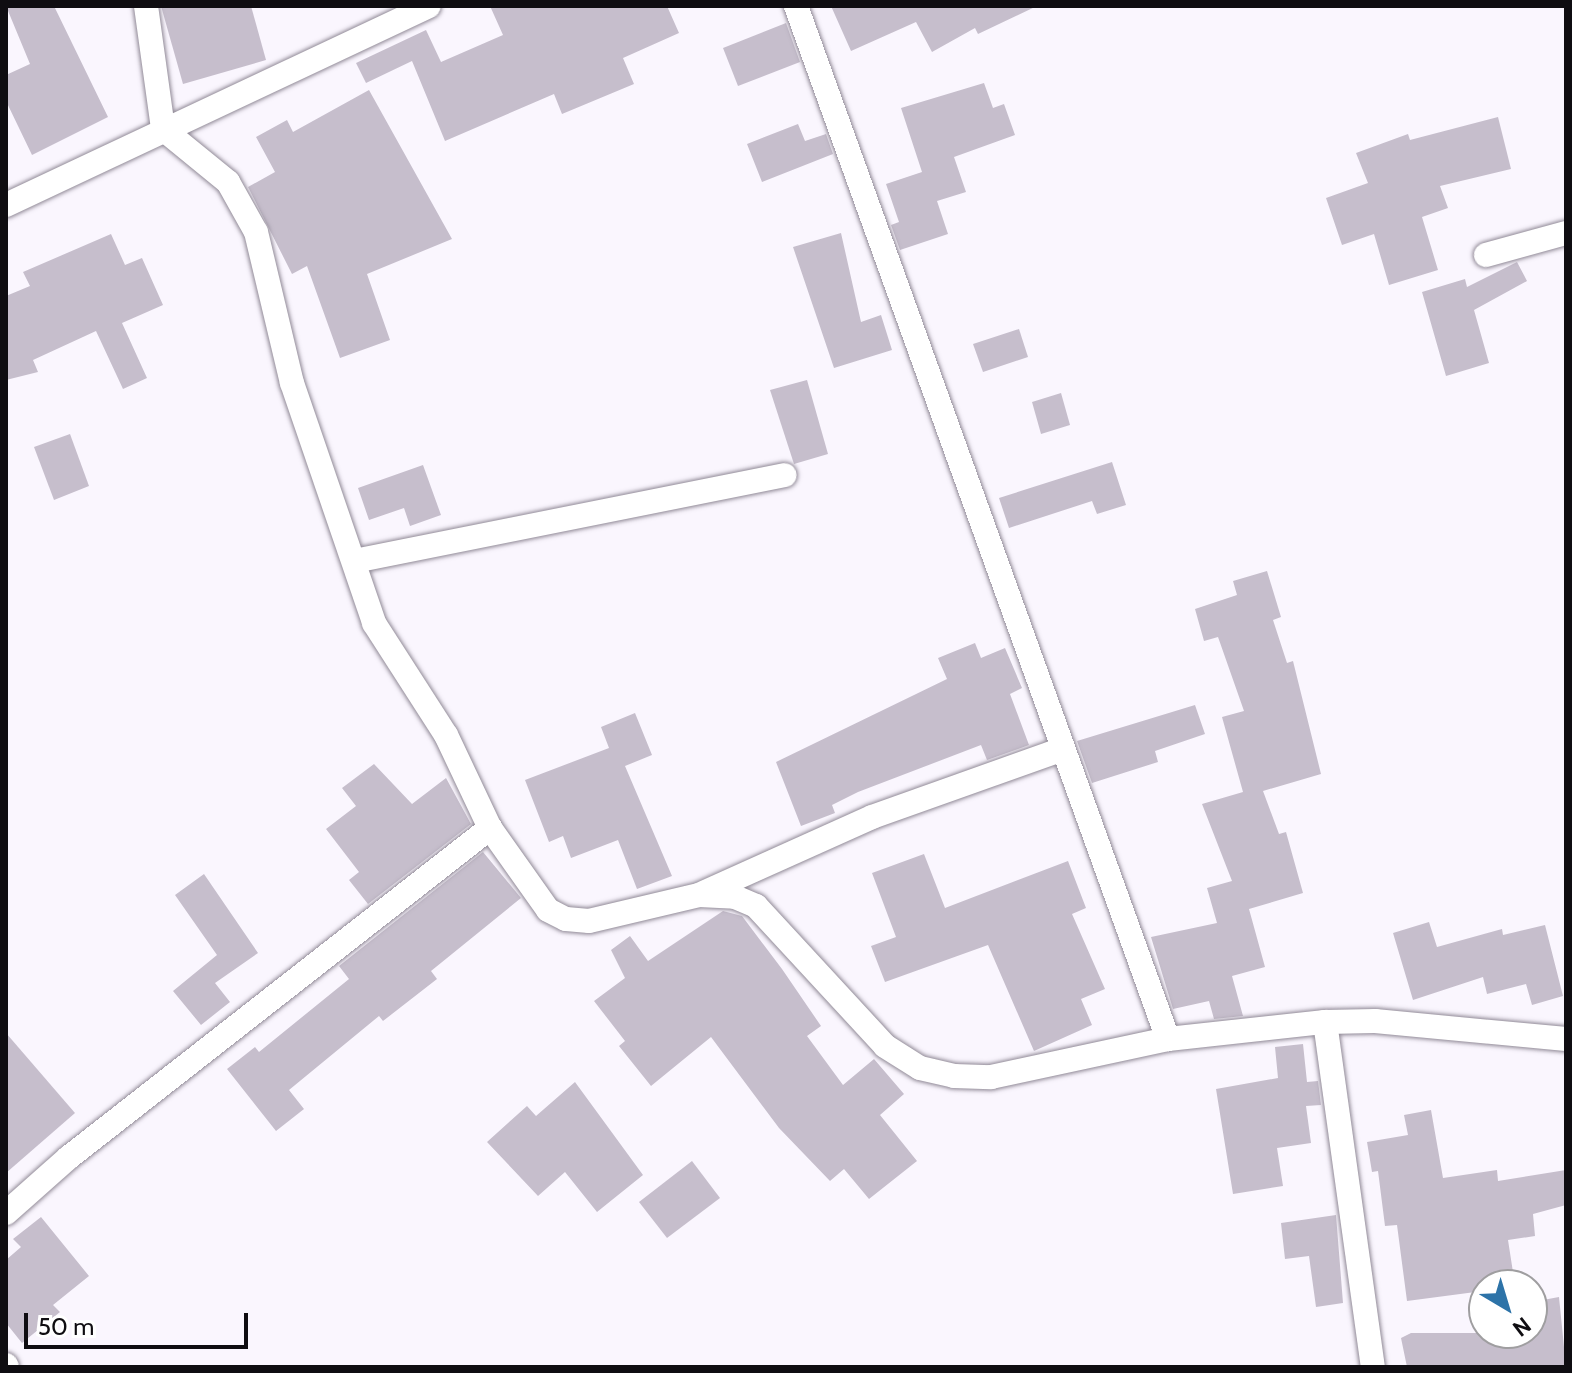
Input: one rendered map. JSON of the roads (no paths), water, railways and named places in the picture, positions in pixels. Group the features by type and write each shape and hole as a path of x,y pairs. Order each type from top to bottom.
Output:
{"street":[{"path":"146,6 163,129 228,182 256,232 292,383 374,623 446,735 490,828 548,910 566,919 589,921 699,895 872,817 1060,750"},
{"path":"6,205 429,6"},
{"path":"796,6 1060,750 1168,1039"},
{"path":"1486,255 1566,233"},
{"path":"355,561 784,475"},
{"path":"6,1213 116,1120 490,828"},
{"path":"699,895 735,897 756,906 885,1046 920,1068 991,1077 1168,1039 1325,1022 1375,1021 1566,1039"},
{"path":"1325,1022 1373,1367"}]}
